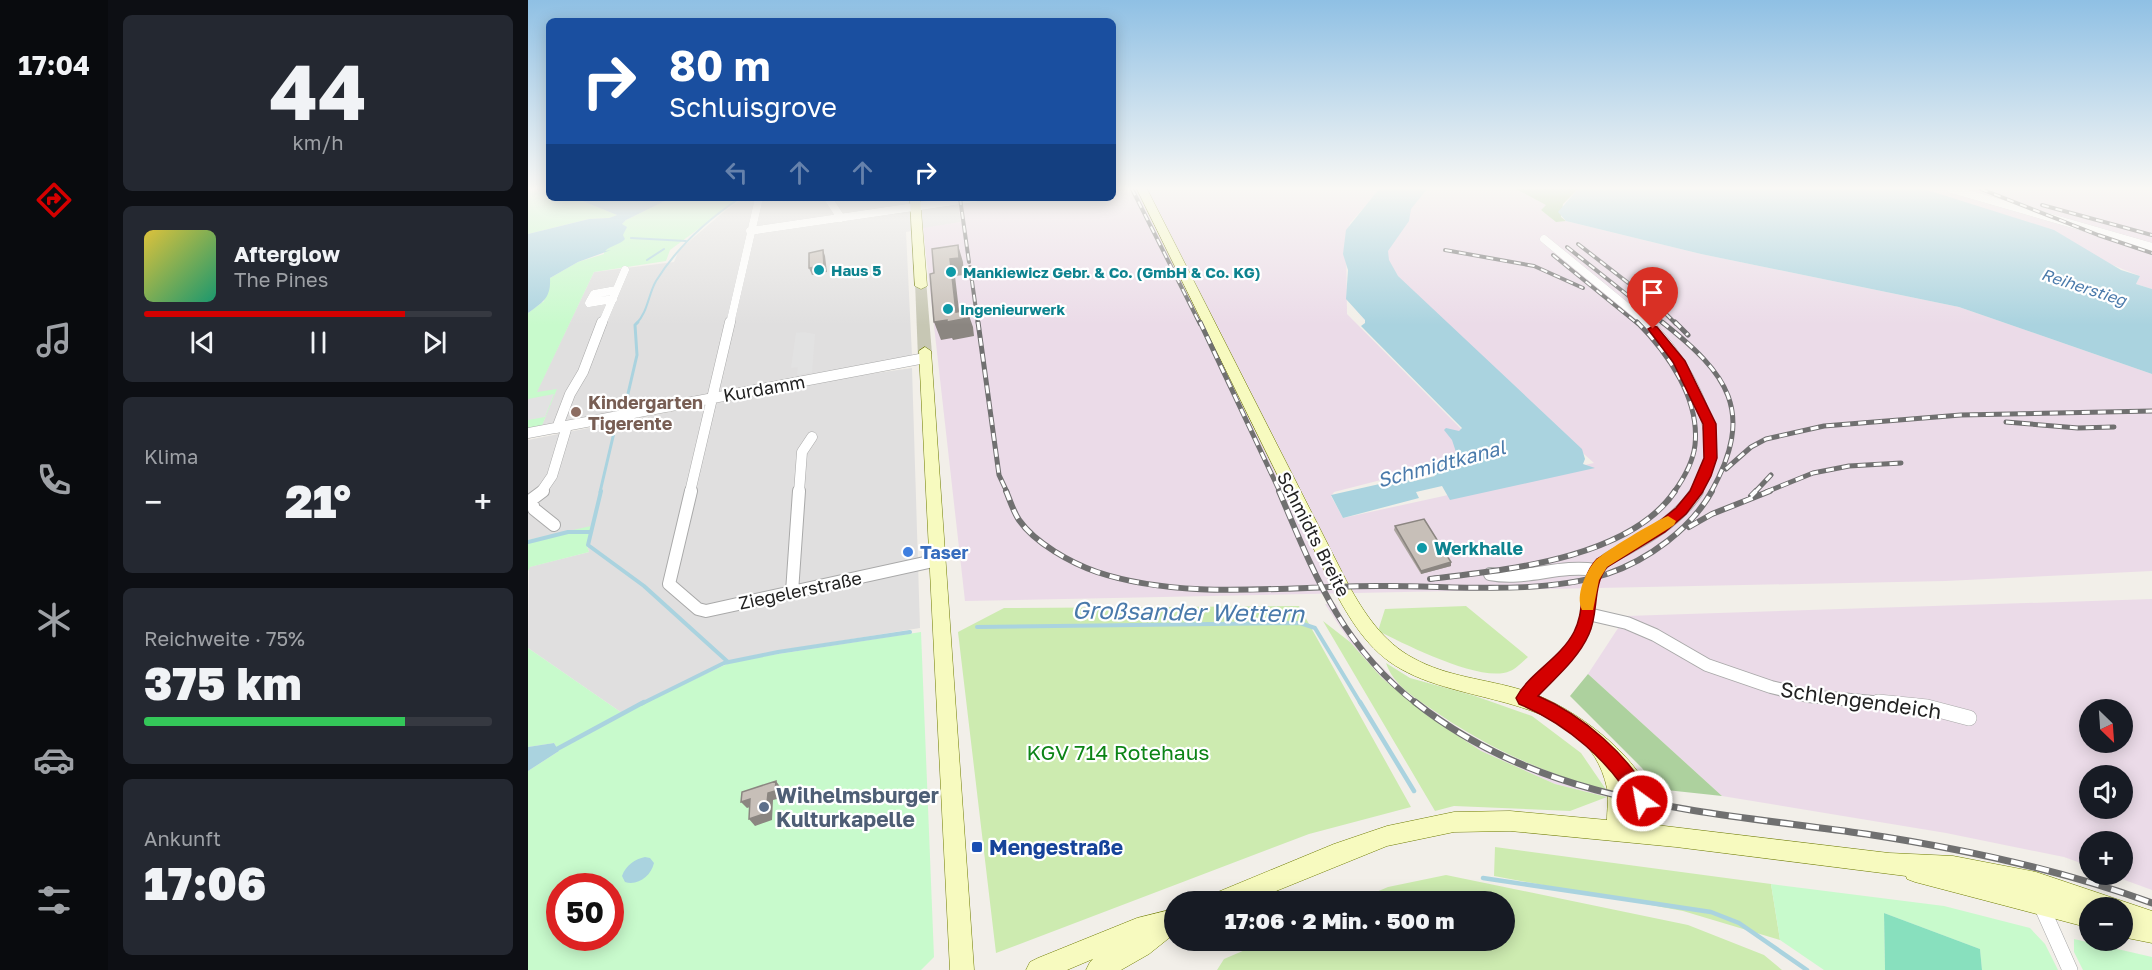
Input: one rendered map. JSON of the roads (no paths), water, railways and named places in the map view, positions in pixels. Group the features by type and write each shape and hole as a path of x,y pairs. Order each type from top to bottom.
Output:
{"main road":[{"path":"918,234 921,286"},
{"name":"Schmidts Breite","path":"1165,234 1336,578 1366,631 1386,650 1420,671 1452,682 1525,698 1562,717 1587,735 1638,790 1642,801 1646,834"},
{"path":"925,355 962,970"},
{"name":"Schmidts Breite","path":"1605,754 1618,790 1617,831"},
{"path":"1248,891 1360,845 1433,825 1510,820 1889,864 2079,902"},
{"path":"2038,894 2079,911"},
{"path":"2133,915 2152,923"},
{"path":"1038,970 1137,930 1164,924"},
{"path":"2133,927 2152,931"},
{"path":"1098,970 1141,946 1164,928"}],"street":[{"path":"713,397 749,234"},
{"path":"2108,234 2152,247"},
{"path":"1525,698 1571,650 1582,633 1588,614 1591,579 1596,570 1602,563 1660,528 1681,511 1705,476 1710,458 1709,424 1679,361 1658,332 1544,239"},
{"path":"554,525 534,509 531,500 542,494 559,464 562,427 625,270"},
{"name":"Kurdamm","path":"528,433 925,355"},
{"name":"Ziegelerstraße","path":"713,397 669,584 698,609 706,610 938,560"},
{"path":"792,592 802,452 812,437"},
{"path":"1490,574 1502,577 1525,575 1575,566 1596,570"},
{"name":"Schlengendeich","path":"1588,614 1627,623 1655,635 1707,665 1771,687 1808,696 1927,707 1969,717"},
{"path":"2038,894 2048,925 2070,970"}],"water":[{"path":"528,234 623,234 625,239 621,243 605,251 611,250 578,262 550,278 549,290 545,299 528,313"},
{"name":"Schmidtkanal","path":"1345,234 1400,234 1388,251 1389,260 1398,276 1582,449 1585,459 1583,464 1595,468 1450,500 1442,486 1416,492 1419,498 1343,518 1331,495 1406,478 1410,482 1435,476 1429,467 1447,461 1456,452 1452,440 1444,430 1446,428 1459,431 1462,428 1361,326 1365,320 1346,299 1348,270 1343,254"},
{"name":"Reiherstieg","path":"1620,234 2061,234 2121,270 2140,276 2136,284 2152,289 2152,374 1959,307 1701,254"},
{"path":"554,743 559,751 528,771 528,747"},
{"path":"645,857 650,858 654,863 650,872 643,879 635,883 625,882 624,873 634,861"}],"waterway":[{"path":"636,324 643,314 656,281 673,257 695,234"},
{"path":"631,238 686,241"},
{"path":"647,260 664,249"},
{"path":"627,398 637,355 636,324"},
{"path":"600,492 616,424"},
{"path":"601,491 588,545 644,586 728,662"},
{"path":"528,542 568,532 591,532"},
{"name":"Großsander Wettern","path":"977,627 1300,623 1315,628 1361,704"},
{"name":"Großsander Wettern","path":"641,704 724,663 778,652 910,632"},
{"name":"Großsander Wettern","path":"557,749 644,702"},
{"name":"Großsander Wettern","path":"1360,702 1414,791"},
{"name":"Großsander Wettern","path":"1483,878 1711,912 1739,923 1807,970"}],"railway":[{"path":"965,234 969,262"},
{"path":"1155,234 1200,324"},
{"path":"2096,234 2152,253"},
{"path":"1578,244 1658,306 1676,324"},
{"path":"1567,247 1664,324"},
{"path":"1445,250 1534,266 1583,288"},
{"path":"1553,255 1638,324"},
{"path":"970,267 978,324"},
{"path":"978,322 999,475 1007,492"},
{"path":"1200,322 1280,492"},
{"path":"1637,322 1660,348 1680,378 1692,411 1695,428 1694,452 1688,470 1674,492"},
{"path":"1662,322 1704,359 1718,377 1728,396 1733,416 1732,439 1725,464 1711,492"},
{"path":"1675,322 1688,335"},
{"path":"1726,469 1751,447 1766,439 1824,426 1961,415 2152,411"},
{"path":"2006,422 2078,428 2114,427"},
{"path":"1766,492 1813,473 1849,466 1901,463"},
{"path":"1755,492 1771,475"},
{"path":"1006,491 1019,520 1034,537 1065,558 1097,572 1130,581 1200,589 1322,588"},
{"path":"1279,491 1322,588"},
{"path":"1430,579 1528,565 1597,546 1628,532 1654,514 1675,491"},
{"path":"1322,588 1494,588 1580,581 1607,574 1653,552 1692,518 1712,491"},
{"path":"1689,527 1712,514 1770,491"},
{"path":"1751,496 1755,492"},
{"path":"1322,588 1349,633 1368,658 1417,704"},
{"path":"1415,702 1465,737 1518,763 1573,783 1688,810 1866,834 1975,853 2082,880 2152,903"}],"place":[{"name":"Haus 5","path":"819,270"},
{"name":"Mankiewicz Gebr. & Co. (GmbH & Co. KG)","path":"951,272"},
{"name":"Ingenieurwerk","path":"948,309"},
{"name":"Kindergarten Tigerente","path":"576,412"},
{"name":"Werkhalle","path":"1422,548"},
{"name":"Taser","path":"908,552"},
{"name":"Wilhelmsburger Kulturkapelle","path":"764,807"},
{"name":"Mengestraße","path":"977,847"}],"park label":[{"name":"KGV 714 Rotehaus","path":"1118,752"}]}
